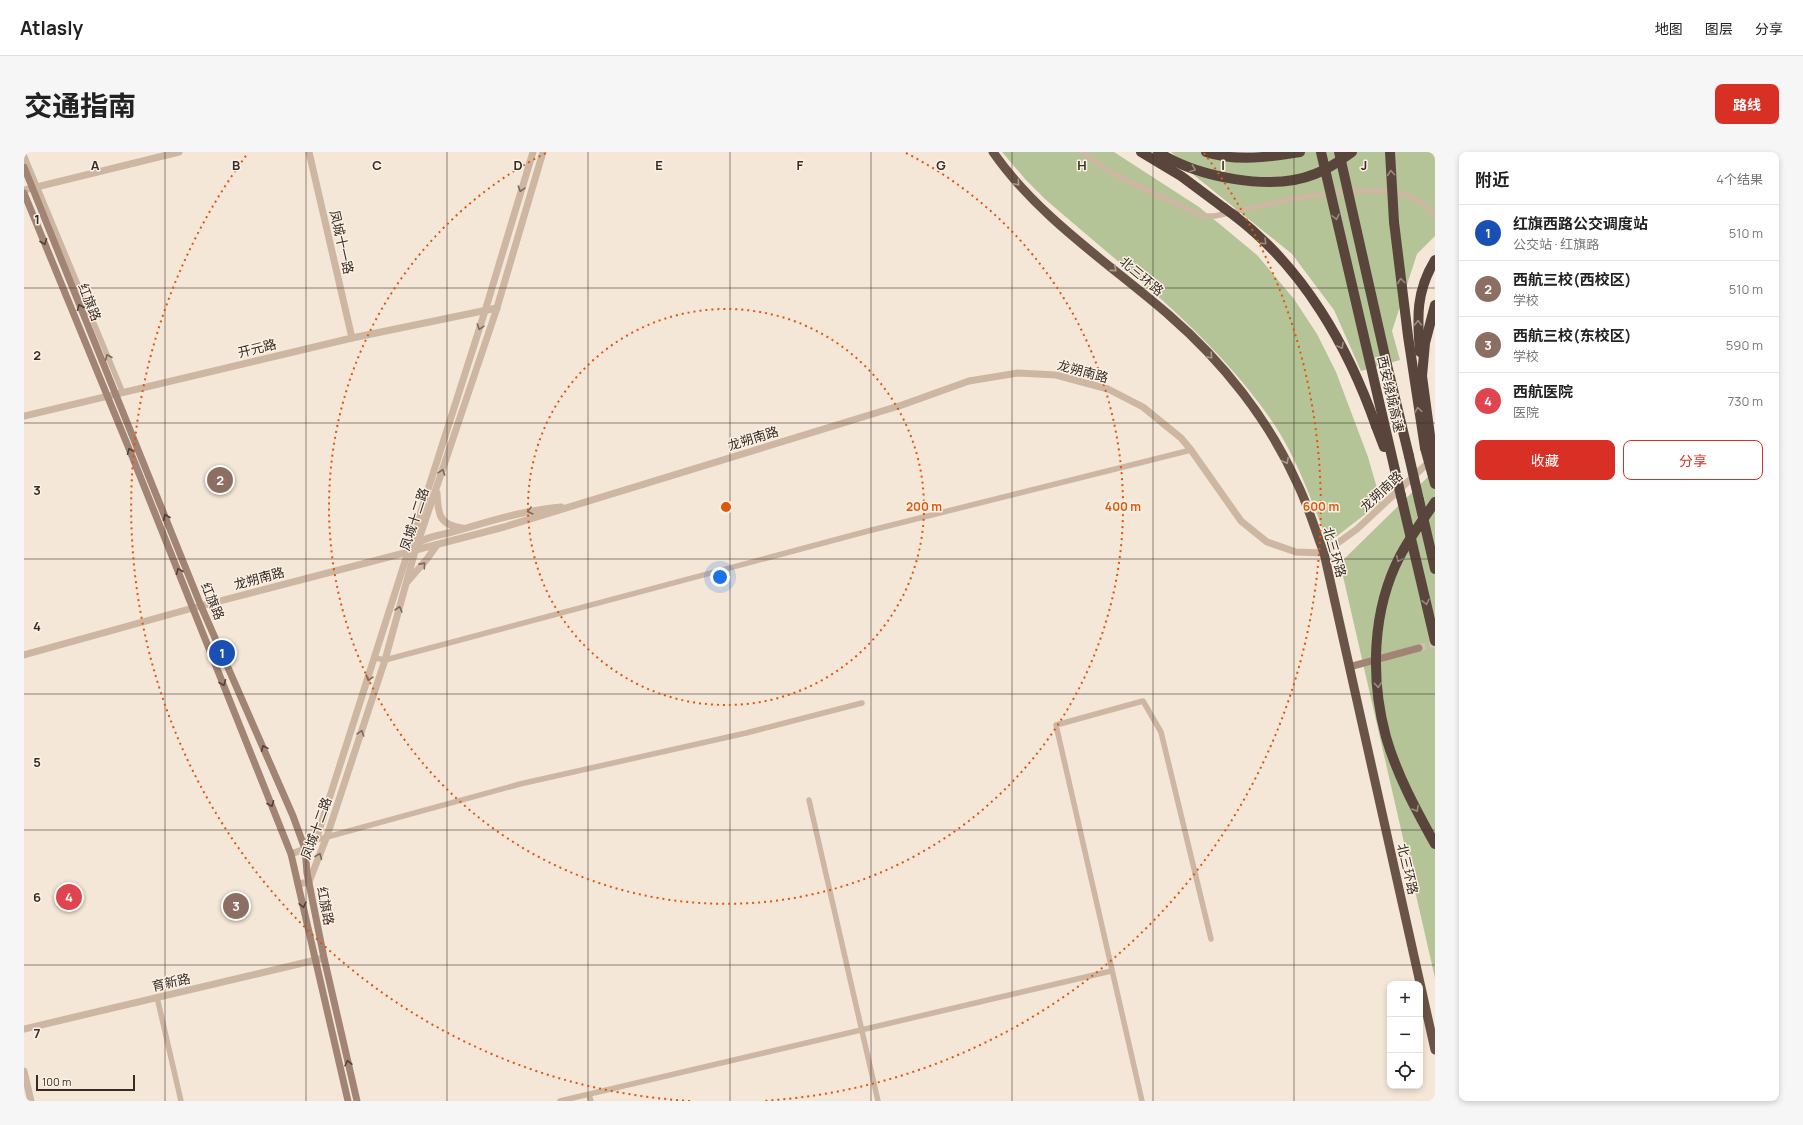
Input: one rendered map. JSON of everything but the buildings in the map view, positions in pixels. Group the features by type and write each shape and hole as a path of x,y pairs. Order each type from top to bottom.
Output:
{"highway":[{"name":"北三环路","path":"993,152 1024,191 1055,220 1171,317 1211,356 1243,394 1276,443 1297,483 1324,553 1435,1050"},
{"path":"1141,152 1181,176 1235,216 1279,257 1302,284 1324,315 1352,364 1401,496"},
{"path":"1158,152 1194,170 1232,180 1262,181 1291,180 1314,174 1339,162 1352,152"},
{"path":"1206,152 1215,155 1246,158 1300,152"},
{"name":"西安绕城高速","path":"1321,152 1435,641"},
{"name":"西安绕城高速","path":"1339,152 1435,569"},
{"path":"1390,152 1394,222 1408,336 1435,484"},
{"path":"1435,260 1426,274 1419,297 1418,327 1428,446 1435,479"},
{"path":"1422,376 1425,344 1435,305"},
{"path":"1435,502 1415,530 1400,557 1387,588 1378,630 1376,667 1380,708 1386,737 1412,802 1435,844"}],"main road":[{"name":"红旗路","path":"24,167 34,187 82,314 120,394 201,606 293,816 305,849 309,882 324,958 356,1101"},
{"name":"红旗路","path":"24,192 108,397 291,854 348,1101"},
{"path":"1349,668 1419,648"}],"street":[{"path":"24,192 34,187 180,152"},
{"name":"凤城十一路","path":"309,152 352,338"},
{"name":"凤城十二路","path":"291,854 305,849 316,840 485,311 533,152"},
{"name":"凤城十二路","path":"309,882 328,836 385,660 415,551 497,308 542,152"},
{"path":"1082,152 1110,172 1202,216 1215,216 1305,198 1353,191 1384,192 1405,195 1421,202 1435,215"},
{"path":"24,155 34,187"},
{"name":"开元路","path":"24,416 352,338 497,308"},
{"name":"龙朔南路","path":"24,655 193,608 415,551 549,514 569,506 902,405 969,381 1018,373 1056,375 1108,389 1143,407 1181,438 1241,521 1267,542 1296,552 1324,553 1357,529 1435,455"},
{"path":"375,658 385,660 868,531 1191,450"},
{"path":"437,488 438,512 442,519 450,526 466,528"},
{"name":"龙朔南路","path":"407,552 419,542 466,528 542,508 569,506"},
{"path":"407,583 428,560 437,545"},
{"path":"1142,1101 1111,971 1056,725 1143,701 1161,732 1211,939"},
{"path":"316,840 520,784 746,733 862,703"},
{"path":"808,800 878,1101"},
{"path":"298,884 309,882"},
{"name":"育新路","path":"24,1029 324,958"},
{"path":"560,1101 1111,971"},
{"path":"157,997 181,1101"},
{"path":"24,1071 29,1101"},
{"path":"589,1094 591,1101"}],"green space":[{"path":"1002,152 1114,152 1199,207 1257,255 1294,299 1317,334 1336,372 1368,457 1381,502 1328,543 1302,476 1286,444 1267,414 1244,384 1191,327 1163,300 1045,199"},
{"path":"1171,152 1435,152 1435,236 1417,254 1392,331 1400,360 1361,371 1334,310 1292,254 1195,176"},
{"path":"1435,470 1435,978 1340,563"}],"tunnel":[{"path":"1419,648 1435,644"}],"place":[{"name":"西航三校(西校区)","path":"220,480"},
{"name":"红旗西路公交调度站","path":"222,653"},
{"name":"西航医院","path":"69,897"},
{"name":"西航三校(东校区)","path":"236,906"}]}
